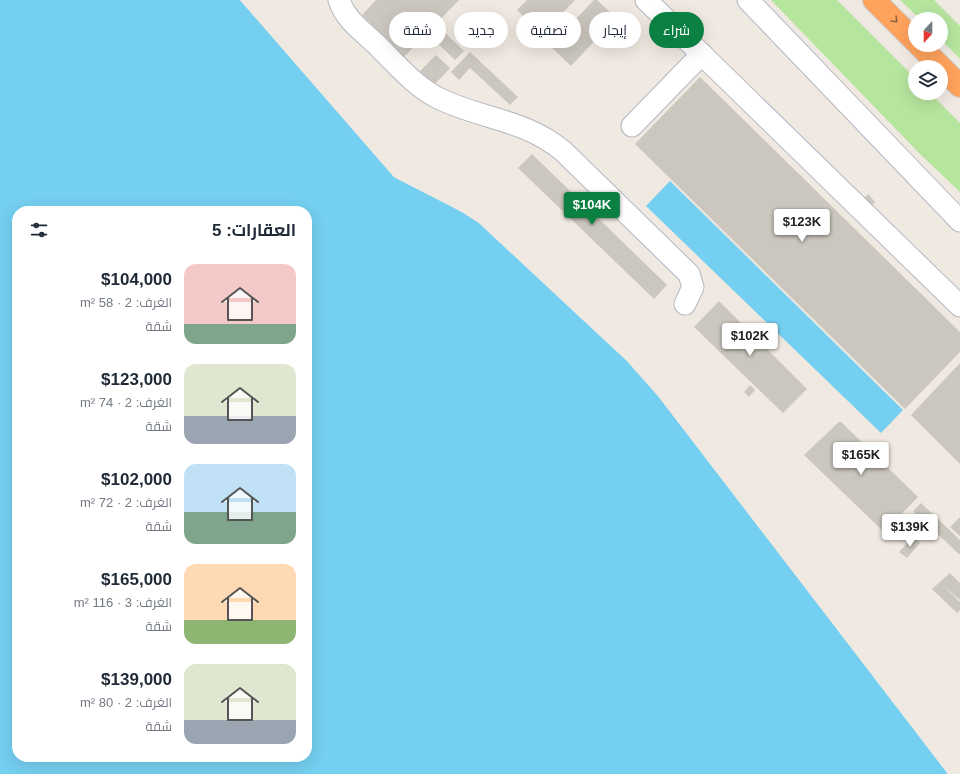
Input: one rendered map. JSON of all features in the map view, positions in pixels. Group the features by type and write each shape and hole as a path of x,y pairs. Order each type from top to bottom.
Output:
{"highway":[{"path":"874,0 908,34"},
{"path":"926,52 960,86"}],"lane":[{"path":"339,0 348,17 429,93 447,102 528,128 546,138 562,151 689,274 693,287 685,304"},
{"path":"646,0 960,306"},
{"path":"748,0 960,221"},
{"path":"632,126 702,54"}],"green space":[{"path":"771,0 837,0 908,71 908,100 937,100 960,123 960,192 920,154"},
{"path":"900,0 934,0 946,12 913,12"},
{"path":"948,14 960,26 960,59 948,47"}],"water":[{"path":"0,0 240,0 394,177 462,212 479,223 627,361 658,396 948,774 0,774"},
{"path":"670,181 903,410 881,433 646,206"}],"pier":[{"path":"240,0 242,0 395,175 463,210 480,222 628,360 659,394 749,509 950,774 948,774 658,396 627,361 479,223 462,212 394,177"}],"building":[{"path":"376,0 459,0 446,13 446,12 389,12 389,42 362,15"},
{"path":"527,0 575,0 563,12 519,12 517,10"},
{"path":"594,0 597,0 610,12 589,12 589,47 571,66 552,48 581,48 581,14"},
{"path":"446,34 454,41 454,48 461,48 464,51 455,60 443,48 446,48"},
{"path":"395,48 413,48 404,57"},
{"path":"470,52 518,97 510,105 470,68 459,80 451,72"},
{"path":"436,55 450,68 434,85 420,71"},
{"path":"700,77 960,332 960,352 905,409 635,144"},
{"path":"532,154 667,285 654,299 518,168"},
{"path":"868,194 875,202 868,209 861,202"},
{"path":"719,301 807,389 783,413 694,327"},
{"path":"960,363 960,464 911,415"},
{"path":"750,385 755,390 749,397 744,392"},
{"path":"840,421 918,497 884,532 804,455"},
{"path":"921,503 960,540 960,555 913,511"},
{"path":"916,514 925,523 909,539 900,531"},
{"path":"960,517 960,536 950,527"},
{"path":"913,537 920,543 907,558 899,552"},
{"path":"950,573 960,583 960,600 943,585 960,602 960,610 957,613 932,589"}]}
